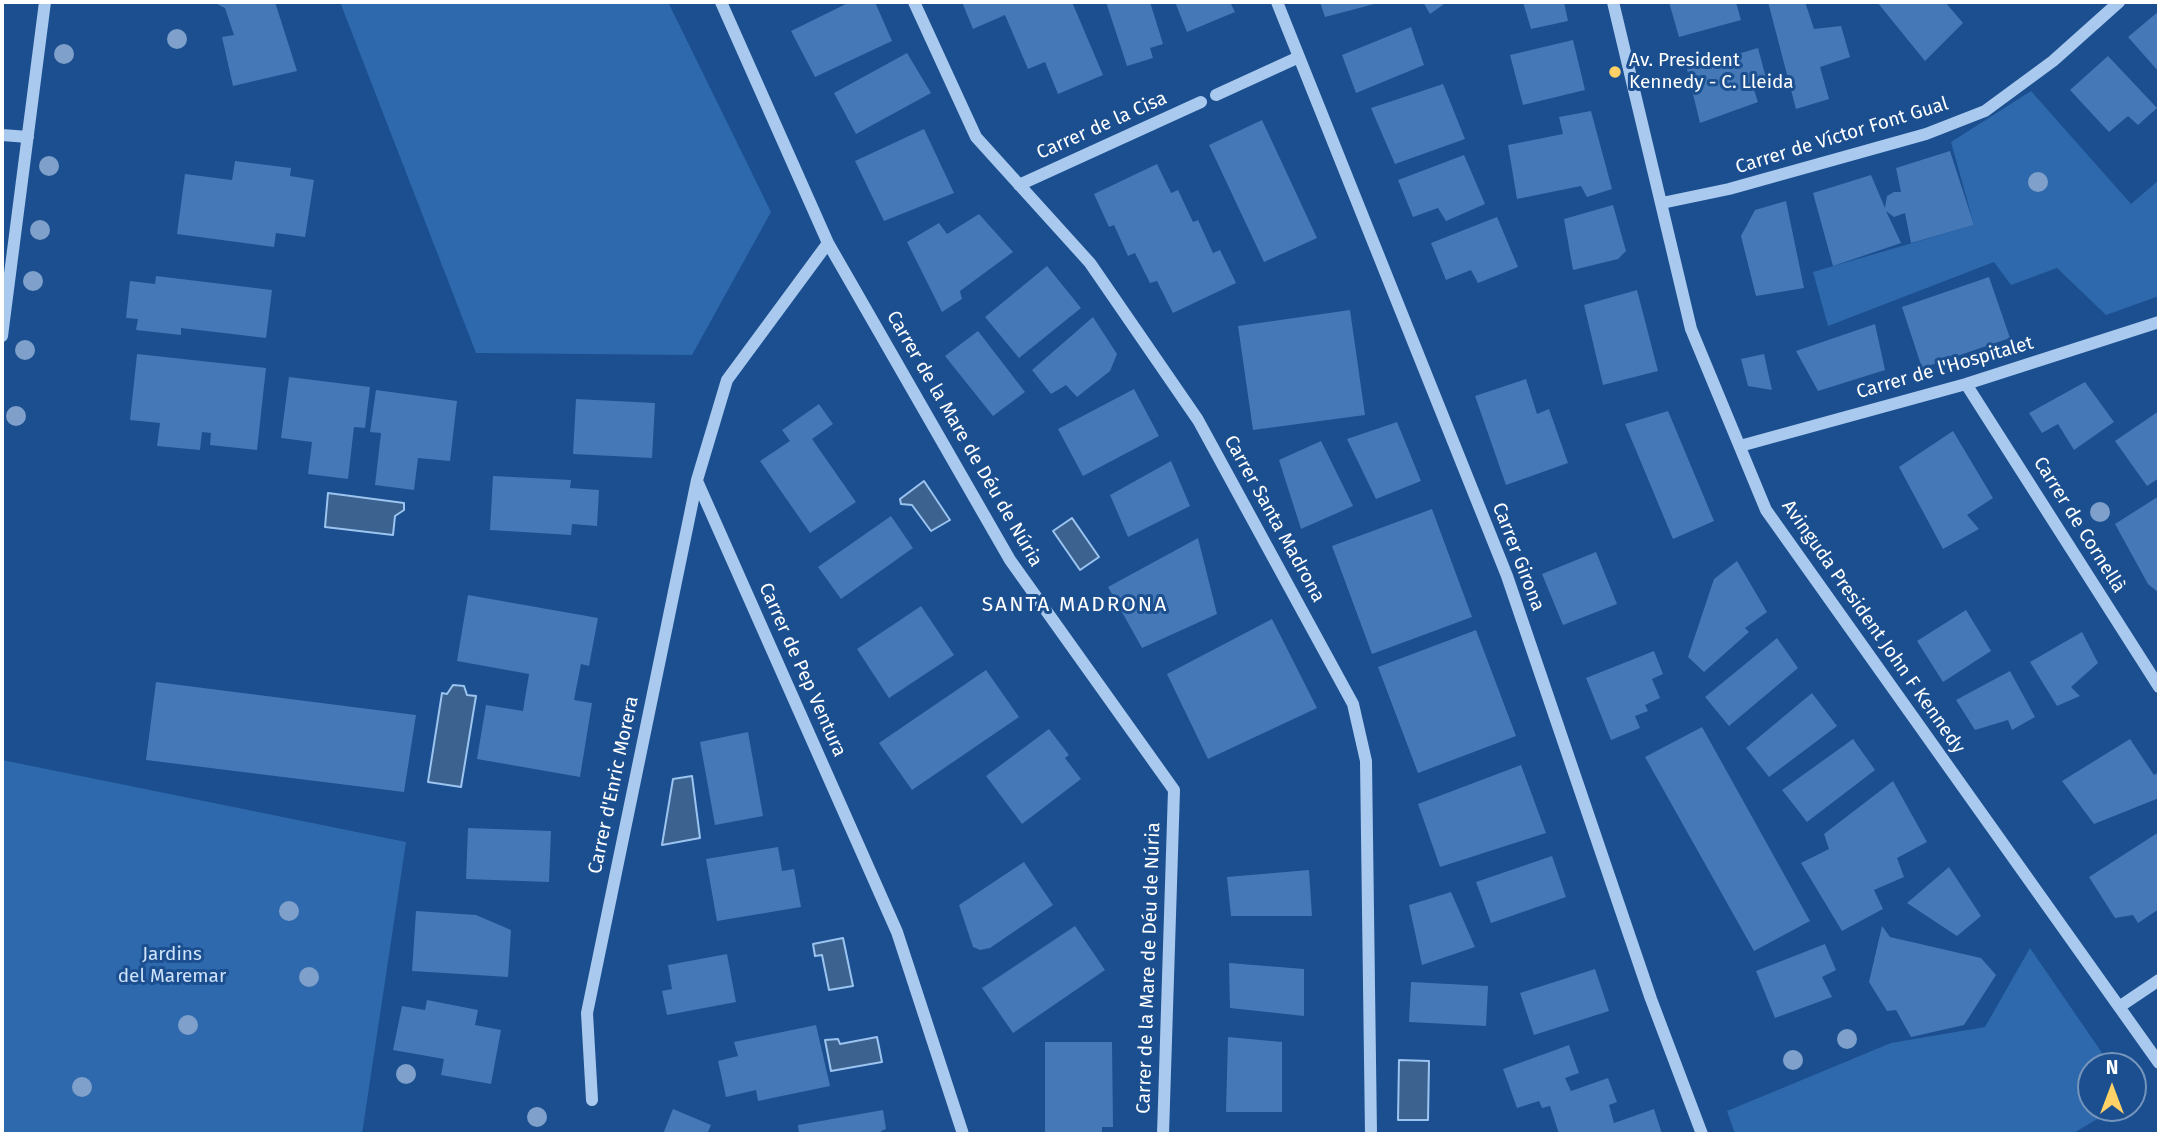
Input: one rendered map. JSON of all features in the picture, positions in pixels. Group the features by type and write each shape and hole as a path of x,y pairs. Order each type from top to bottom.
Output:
{"street":[{"path":"2,336 6,276 45,2"},
{"name":"Carrer de la Mare de Déu de Núria","path":"721,2 828,243 1010,560 1174,790 1163,1134"},
{"name":"Carrer Santa Madrona","path":"914,2 976,137 1090,263 1198,420 1353,704 1366,761 1371,1134"},
{"name":"Carrer Girona","path":"1277,2 1507,576 1651,999 1702,1134"},
{"name":"Avinguda President John F Kennedy","path":"1614,2 1691,329 1766,510 2159,1063"},
{"name":"Carrer de Víctor Font Gual","path":"1662,203 1729,189 1926,134 1985,111 2053,61 2119,2"},
{"path":"1216,95 1299,57"},
{"name":"Carrer de la Cisa","path":"1020,185 1201,103"},
{"path":"2,135 27,137"},
{"path":"696,480 727,380 828,243"},
{"name":"Carrer de l'Hospitalet","path":"1740,446 1966,384 2159,322"},
{"name":"Carrer de Cornellà","path":"1966,384 2159,687"},
{"name":"Carrer d'Enric Morera","path":"592,1100 587,1013 696,480"},
{"name":"Carrer de Pep Ventura","path":"696,480 897,932 963,1134"},
{"path":"2119,1007 2159,980"}],"green space":[{"path":"340,2 668,2 771,212 692,355 476,353"},
{"path":"2031,91 2131,204 2159,180 2159,296 2106,315 2057,268 2011,285 1994,262 1828,326 1813,272 1974,225 1951,142"},
{"name":"Jardins del Maremar","path":"2,760 406,842 362,1134 2,1134"},
{"path":"2030,948 2101,1052 2077,1052 2077,1122 2092,1122 2072,1134 1735,1134 1727,1111 1891,1043 1985,1027"}],"shaded area":[{"path":"924,481 950,520 931,531 912,505 901,504 900,499"},
{"path":"328,493 404,503 404,510 395,516 393,535 325,527"},
{"path":"1072,518 1099,557 1080,570 1053,531"},
{"path":"453,685 464,686 467,695 476,696 461,787 428,782 442,693 447,694"},
{"path":"692,776 700,838 662,845 673,779"},
{"path":"843,938 853,986 829,990 822,955 815,956 813,944"},
{"path":"877,1037 882,1062 831,1071 825,1040 838,1039 840,1044"},
{"path":"1399,1060 1429,1061 1428,1120 1398,1120"}],"building":[{"path":"213,2 275,2 297,71 233,86 222,37 234,35 225,8"},
{"path":"850,2 875,2 892,41 815,77 791,31"},
{"path":"962,2 1072,2 1103,75 1058,94 1045,62 1028,69 1005,15 973,29"},
{"path":"1106,2 1150,2 1163,44 1150,48 1153,58 1127,66"},
{"path":"1175,2 1230,2 1235,12 1187,32"},
{"path":"1320,2 1377,2 1378,3 1325,17"},
{"path":"1423,2 1447,2 1430,14"},
{"path":"1523,2 1564,2 1568,21 1531,29"},
{"path":"1669,2 1736,2 1741,20 1679,37"},
{"path":"1768,2 1805,2 1814,29 1841,26 1850,57 1820,67 1829,99 1796,109"},
{"path":"1877,2 1945,2 1963,23 1925,61"},
{"path":"2159,11 2159,72 2128,37"},
{"path":"1411,27 1424,65 1356,93 1342,55"},
{"path":"1573,40 1585,90 1523,105 1510,55"},
{"path":"1758,48 1766,78 1751,81 1758,102 1700,123 1687,69"},
{"path":"907,53 931,93 856,134 834,93"},
{"path":"2108,56 2157,108 2138,125 2128,116 2109,132 2070,90"},
{"path":"1443,84 1465,139 1395,164 1371,108"},
{"path":"1591,111 1612,189 1587,197 1581,186 1517,199 1508,145 1563,134 1559,117"},
{"path":"1262,120 1317,238 1264,262 1209,145"},
{"path":"924,129 954,193 884,221 855,161"},
{"path":"1950,151 1974,225 1911,243 1905,213 1894,217 1886,211 1901,243 1833,266 1813,193 1871,175 1885,208 1887,196 1901,192 1896,168"},
{"path":"1464,155 1485,204 1446,221 1438,208 1413,217 1398,180"},
{"path":"235,161 291,168 290,176 314,180 305,237 276,233 274,247 177,234 185,174 232,180"},
{"path":"1157,164 1171,193 1178,190 1193,222 1198,220 1213,253 1220,250 1236,283 1173,313 1157,281 1150,283 1135,253 1128,256 1114,225 1109,227 1094,194"},
{"path":"1786,201 1804,288 1756,296 1741,236 1755,210"},
{"path":"1613,205 1626,251 1618,259 1573,270 1564,219"},
{"path":"979,214 1013,252 960,291 962,299 942,312 907,242 939,223 947,234"},
{"path":"1497,217 1518,267 1478,283 1471,270 1446,280 1431,243"},
{"path":"1047,266 1081,308 1019,358 985,317"},
{"path":"156,276 272,290 266,338 181,328 181,335 136,330 138,319 126,318 130,281 155,284"},
{"path":"1989,277 2010,338 1922,368 1902,307"},
{"path":"1637,290 1658,371 1603,385 1584,305"},
{"path":"1350,310 1365,415 1253,430 1238,326"},
{"path":"1093,317 1117,354 1110,371 1077,397 1066,385 1051,394 1032,370"},
{"path":"1875,324 1885,370 1818,391 1796,351"},
{"path":"978,331 1025,392 993,416 945,356"},
{"path":"137,354 266,368 257,450 210,445 211,433 202,432 200,450 157,446 160,423 130,420"},
{"path":"1764,354 1772,390 1748,386 1741,359"},
{"path":"289,377 370,387 365,428 354,427 348,479 308,474 312,442 281,438"},
{"path":"1526,379 1537,414 1549,409 1568,463 1506,485 1475,396"},
{"path":"2085,382 2114,422 2074,450 2058,424 2042,433 2029,413"},
{"path":"1134,389 1159,436 1083,476 1058,429"},
{"path":"376,390 457,401 450,461 418,458 414,490 375,485 381,433 370,432"},
{"path":"576,399 655,403 652,458 573,454"},
{"path":"819,404 833,424 812,439 856,502 810,533 760,461 790,441 782,430"},
{"path":"1668,411 1714,521 1673,539 1625,424"},
{"path":"2159,411 2159,478 2147,486 2115,441"},
{"path":"1397,422 1421,481 1376,499 1347,439"},
{"path":"1953,431 1993,498 1967,515 1979,529 1943,549 1899,467"},
{"path":"1321,441 1353,506 1301,529 1279,460"},
{"path":"1171,461 1190,506 1128,537 1110,495"},
{"path":"493,476 571,480 570,488 599,490 597,526 572,524 571,535 490,530"},
{"path":"2159,496 2159,593 2148,584 2115,524"},
{"path":"1432,509 1472,617 1372,654 1332,546"},
{"path":"891,516 913,548 841,599 818,567"},
{"path":"1198,538 1217,614 1142,648 1108,587"},
{"path":"1596,552 1617,604 1563,625 1542,574"},
{"path":"1737,561 1767,612 1745,628 1749,632 1704,672 1688,657 1714,579"},
{"path":"468,595 598,618 589,666 581,664 574,700 592,703 580,777 477,759 486,705 523,711 529,674 457,661"},
{"path":"921,606 954,655 889,698 857,649"},
{"path":"1966,610 1991,651 1943,682 1917,641"},
{"path":"1272,619 1317,708 1208,759 1167,674"},
{"path":"1476,630 1516,736 1418,773 1378,667"},
{"path":"2082,632 2098,663 2071,687 2080,696 2057,706 2030,662"},
{"path":"1777,638 1798,668 1729,726 1705,697"},
{"path":"1654,651 1663,674 1652,679 1660,698 1645,705 1648,711 1635,716 1640,728 1611,740 1586,678"},
{"path":"986,670 1019,717 912,790 879,743"},
{"path":"2010,671 2035,717 2012,730 2008,720 1975,730 1956,700"},
{"path":"156,682 416,715 404,792 146,760"},
{"path":"1812,693 1837,726 1769,777 1746,748"},
{"path":"1702,727 1810,921 1754,951 1645,757"},
{"path":"1049,729 1069,755 1065,758 1081,779 1022,824 986,776"},
{"path":"748,732 763,816 715,825 700,742"},
{"path":"1853,739 1875,770 1807,822 1782,790"},
{"path":"2130,739 2154,775 2159,772 2159,798 2094,824 2062,781"},
{"path":"1521,765 1546,833 1440,867 1418,804"},
{"path":"1893,781 1927,842 1897,858 1904,877 1874,890 1883,909 1842,931 1801,863 1829,849 1824,834"},
{"path":"468,828 551,831 549,882 466,879"},
{"path":"2159,832 2159,909 2138,923 2133,915 2115,918 2089,877"},
{"path":"778,847 782,871 794,869 801,907 717,921 706,859"},
{"path":"1552,856 1566,897 1491,923 1476,882"},
{"path":"1024,862 1053,905 990,948 980,950 973,947 959,905"},
{"path":"1949,867 1981,916 1957,936 1907,903"},
{"path":"1309,870 1312,916 1231,916 1227,877"},
{"path":"1451,892 1475,947 1422,965 1409,905"},
{"path":"416,911 476,915 511,930 508,977 412,971"},
{"path":"1075,926 1105,970 1013,1033 982,988"},
{"path":"1882,926 1890,937 1981,958 1996,975 1964,1025 1911,1037 1896,1010 1887,1011 1869,982"},
{"path":"1825,944 1836,970 1822,977 1832,997 1775,1018 1756,971"},
{"path":"727,954 736,1002 667,1015 662,991 672,989 668,965"},
{"path":"1229,963 1304,969 1304,1016 1230,1008"},
{"path":"1595,969 1609,1011 1534,1035 1520,993"},
{"path":"1411,982 1488,986 1486,1026 1409,1022"},
{"path":"427,1000 478,1010 475,1025 501,1030 491,1084 441,1075 444,1059 393,1050 402,1006 425,1010"},
{"path":"816,1025 830,1086 758,1101 756,1090 726,1097 718,1061 738,1056 734,1042"},
{"path":"1228,1037 1282,1042 1282,1112 1226,1112"},
{"path":"1045,1042 1112,1042 1113,1127 1102,1127 1102,1134 1045,1134"},
{"path":"1569,1045 1579,1073 1565,1078 1571,1091 1608,1078 1617,1102 1609,1105 1614,1123 1654,1109 1662,1134 1559,1134 1550,1106 1542,1108 1539,1101 1517,1108 1503,1069"},
{"path":"673,1109 711,1125 707,1134 663,1134"},
{"path":"883,1110 886,1129 881,1131 882,1134 799,1134 798,1125"}],"place":[{"name":"Av. President Kennedy - C. Lleida","path":"1615,72"}],"district":[{"name":"SANTA MADRONA","path":"1075,605"}]}
